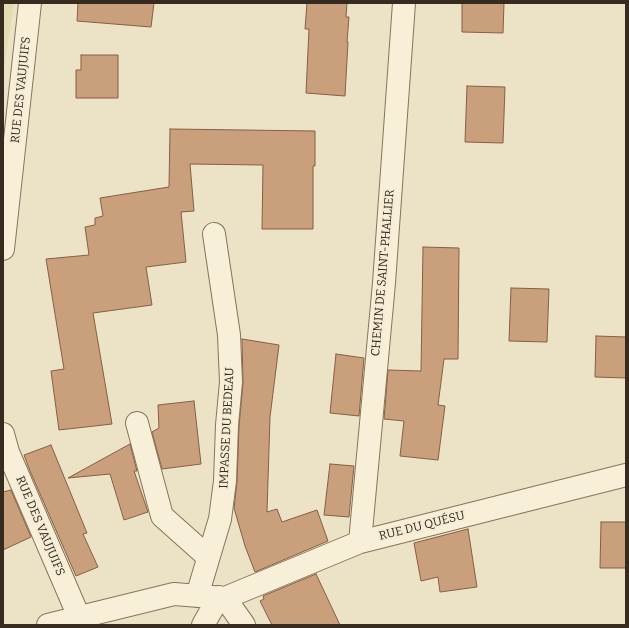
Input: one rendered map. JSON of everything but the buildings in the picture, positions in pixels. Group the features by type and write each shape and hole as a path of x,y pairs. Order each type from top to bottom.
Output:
{"street":[{"name":"RUE DES VAUJUIFS","path":"3,249 30,3"},
{"name":"CHEMIN DE SAINT-PHALLIER","path":"360,542 384,283 404,3"},
{"name":"IMPASSE DU BEDEAU","path":"197,596 220,519 225,481 227,425 231,382 229,335 214,234"},
{"path":"136,423 162,516 208,558"},
{"name":"RUE DES VAUJUIFS","path":"3,434 8,452 79,617"},
{"name":"RUE DU QUÉSU","path":"222,598 360,542 626,475"},
{"path":"48,625 174,594 222,598 244,625"},
{"path":"203,625 222,598"}],"shaded area":[{"path":"3,3 14,3 3,74"}]}
